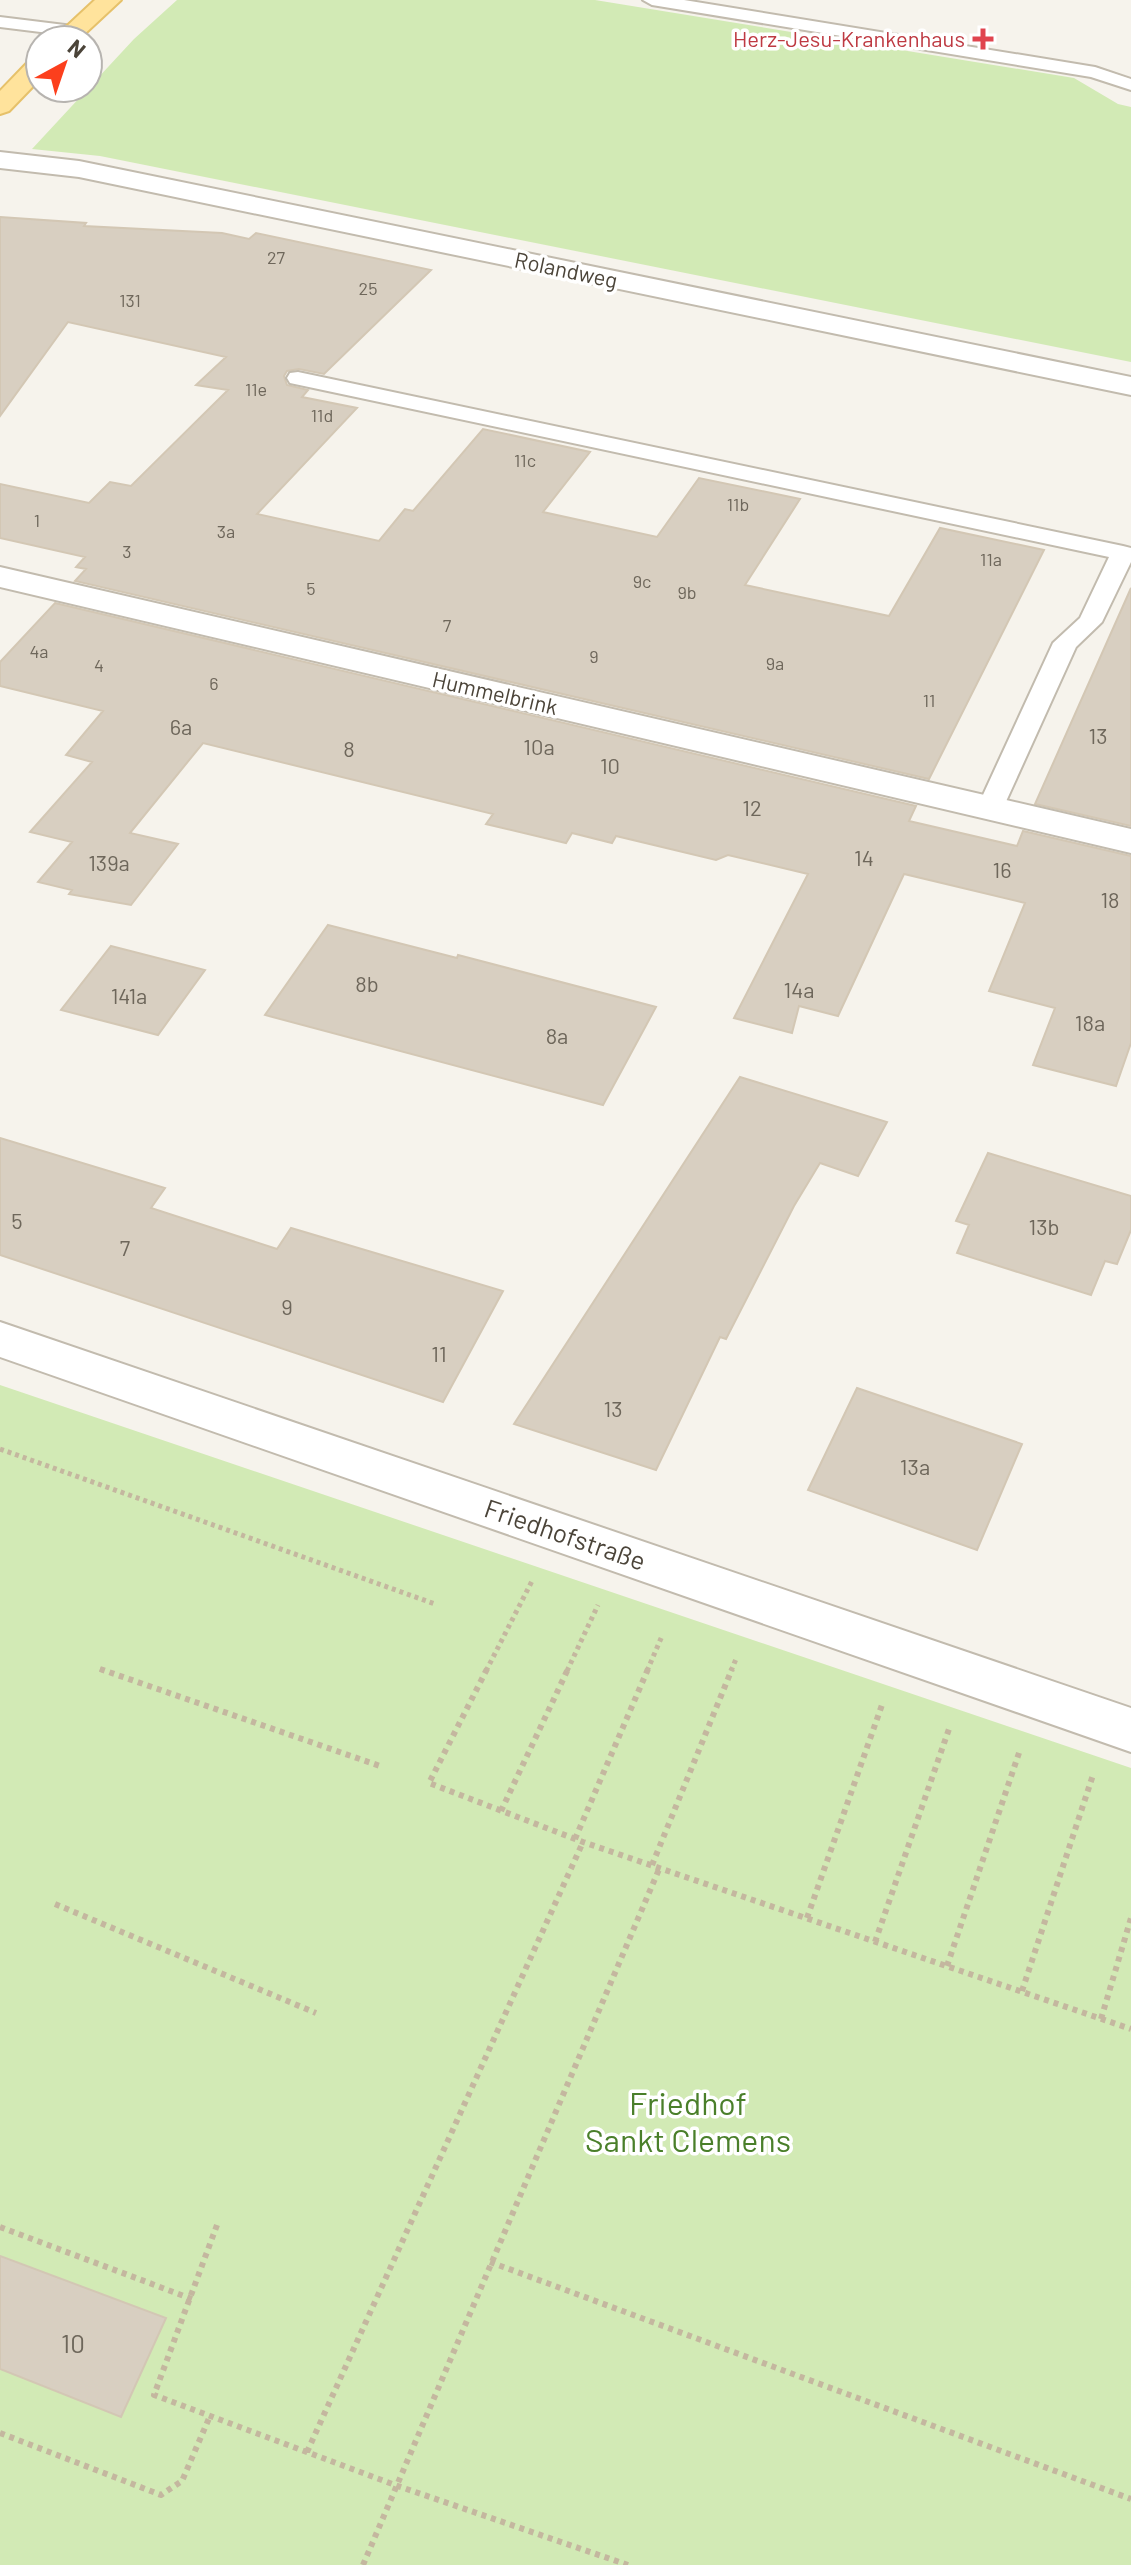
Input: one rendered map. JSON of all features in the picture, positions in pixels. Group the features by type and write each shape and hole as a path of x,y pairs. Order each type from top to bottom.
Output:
{"main road":[{"path":"82,24 109,0"},
{"path":"0,106 24,81"}],"street":[{"name":"Rolandweg","path":"0,160 79,169 1131,386"},
{"name":"Hummelbrink","path":"0,577 1131,841"},
{"name":"Friedhofstraße","path":"0,1339 1131,1730"}],"lane":[{"path":"652,0 1095,72 1131,85"},
{"path":"1,19 24,25"},
{"path":"298,378 1127,554 1090,622 1065,643 990,808"}],"path":[{"path":"0,1449 435,1604"},
{"path":"533,1580 429,1783 583,1842 1131,2029"},
{"path":"501,1811 598,1604"},
{"path":"575,1839 662,1636"},
{"path":"363,2565 656,1866 736,1659"},
{"path":"100,1669 380,1766"},
{"path":"807,1918 884,1697"},
{"path":"875,1942 951,1721"},
{"path":"947,1966 1023,1742"},
{"path":"1022,1991 1094,1771"},
{"path":"307,2452 583,1842"},
{"path":"55,1904 316,2013"},
{"path":"1101,2019 1131,1918"},
{"path":"217,2225 154,2395 395,2485 628,2565"},
{"path":"0,2227 192,2299"},
{"path":"490,2262 1131,2499"},
{"path":"0,2433 161,2495 182,2481 210,2416"}],"green space":[{"path":"177,0 595,0 1074,78 1118,104 1131,107 1131,362 100,156 32,149 74,104 104,104 104,71"},
{"name":"Friedhof Sankt Clemens","path":"0,1385 1131,1768 1131,2565 0,2565"}],"building":[{"path":"0,217 86,223 84,226 222,233 249,239 256,233 431,270 324,374 299,369 287,371 284,376 287,385 308,390 302,397 357,408 257,514 379,541 405,509 413,511 483,429 590,452 543,512 657,537 699,478 800,499 745,585 889,616 940,528 1044,550 929,779 75,581 86,569 76,567 85,557 0,538 0,484 89,503 110,482 131,486 228,390 196,385 226,357 68,322 0,416"},
{"path":"1131,588 1131,826 1035,804"},
{"path":"55,603 916,806 909,821 1017,846 1023,831 1131,856 1131,1043 1116,1086 1033,1065 1055,1008 989,991 1025,903 904,874 838,1016 799,1006 792,1033 734,1018 808,874 728,855 716,860 616,836 612,843 572,833 566,843 486,824 493,814 203,743 130,833 178,844 131,905 69,894 72,890 38,882 72,842 30,832 92,762 66,755 103,711 0,686 0,662"},
{"path":"328,925 457,958 458,955 656,1007 603,1105 265,1015"},
{"path":"111,946 205,970 158,1035 61,1010"},
{"path":"740,1077 887,1122 858,1176 820,1163 794,1206 726,1339 720,1337 656,1470 514,1424"},
{"path":"0,1138 165,1188 151,1208 277,1249 291,1228 503,1291 443,1402 0,1255"},
{"path":"988,1153 1131,1196 1131,1230 1117,1264 1105,1261 1091,1295 957,1253 969,1225 956,1221"},
{"path":"857,1388 1022,1444 977,1550 808,1490"},
{"path":"0,2256 166,2318 121,2417 0,2369"}],"place":[{"name":"Herz-Jesu-Krankenhaus","path":"983,39"}]}
